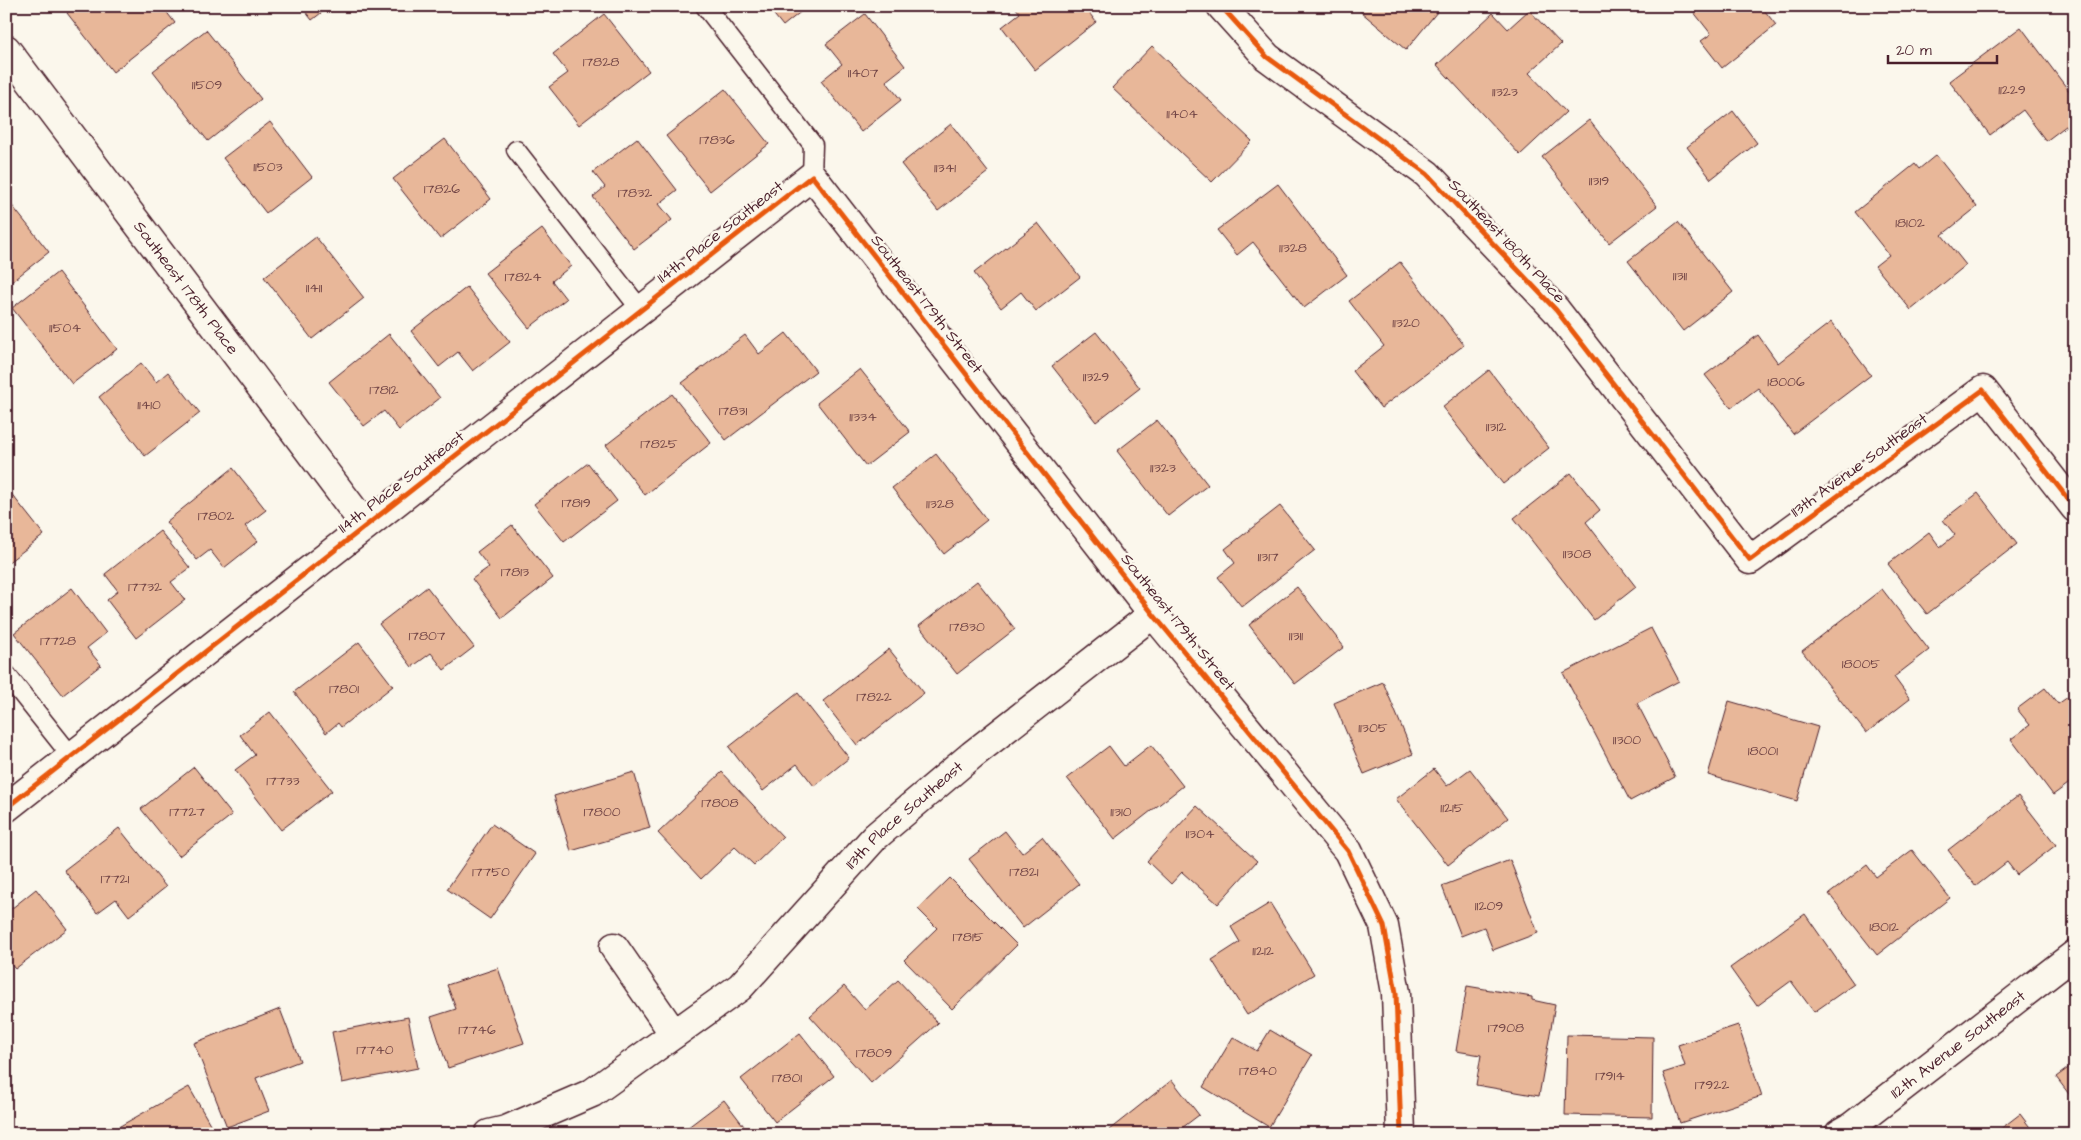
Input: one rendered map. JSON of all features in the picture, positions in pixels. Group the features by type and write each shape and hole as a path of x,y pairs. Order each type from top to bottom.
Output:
{"street":[{"name":"Southeast 180th Place","path":"1221,6 1267,57 1427,174 1556,310 1750,560"},
{"name":"Southeast 178th Place","path":"6,49 365,525"},
{"name":"114th Place Southeast","path":"6,808 812,176"},
{"name":"Southeast 179th Street","path":"812,176 1153,614 1348,851 1384,926 1396,993 1401,1134"},
{"name":"113th Avenue Southeast","path":"1750,560 1984,390 2075,508"},
{"name":"113th Place Southeast","path":"490,1134 506,1130 592,1093 740,987 875,837 972,755 1153,614"},
{"path":"614,947 674,1034"},
{"name":"112th Avenue Southeast","path":"1849,1132 2075,954"}],"lane":[{"path":"705,6 813,145 812,176"},
{"path":"516,150 641,310"},
{"path":"6,674 72,757"}],"building":[{"path":"75,6 162,6 175,23 113,72 67,13"},
{"path":"301,6 330,6 312,20"},
{"path":"767,6 808,6 783,26"},
{"path":"1014,6 1084,6 1096,22 1035,70 1002,27 1020,13"},
{"path":"1354,6 1442,6 1406,50"},
{"path":"1689,6 1761,6 1776,25 1722,68 1701,41 1711,34"},
{"path":"1529,10 1561,44 1529,73 1566,112 1520,155 1437,65 1493,13 1508,29"},
{"path":"604,14 649,71 579,125 549,87 568,73 553,54"},
{"path":"865,14 905,66 886,81 901,100 861,132 821,81 842,64 826,44"},
{"path":"2021,27 2075,99 2075,119 2046,141 2023,110 1990,135 1949,81"},
{"path":"206,30 261,99 208,141 153,71"},
{"path":"1152,46 1252,141 1212,182 1112,88"},
{"path":"725,89 769,144 710,191 666,136"},
{"path":"1733,111 1757,143 1711,179 1687,147"},
{"path":"1589,120 1657,206 1609,243 1542,157"},
{"path":"270,122 312,177 266,213 223,158"},
{"path":"951,124 988,172 938,211 901,164"},
{"path":"637,138 677,190 659,204 672,220 634,249 593,197 605,187 593,172"},
{"path":"445,139 491,199 440,239 393,179"},
{"path":"1936,155 1977,207 1942,235 1966,265 1911,310 1875,266 1889,255 1855,212 1915,164 1919,169"},
{"path":"1278,184 1347,275 1304,308 1253,242 1237,255 1217,230"},
{"path":"6,198 49,252 6,286"},
{"path":"1678,222 1733,292 1683,331 1628,261"},
{"path":"1038,223 1080,277 1036,311 1021,292 1001,308 974,273"},
{"path":"542,229 571,266 552,281 566,299 529,328 485,273"},
{"path":"316,237 364,298 312,339 264,277"},
{"path":"1400,262 1464,345 1381,408 1352,371 1384,346 1349,301"},
{"path":"58,272 117,349 72,384 12,308"},
{"path":"467,287 510,342 473,371 458,352 439,367 411,331"},
{"path":"1831,322 1871,375 1793,434 1758,388 1731,408 1705,375 1758,335 1778,363"},
{"path":"1096,332 1140,388 1096,422 1052,366"},
{"path":"786,333 816,371 726,440 682,383 745,335 759,354"},
{"path":"389,334 440,398 399,430 384,411 364,426 329,382"},
{"path":"141,363 156,382 168,372 200,413 145,456 99,397"},
{"path":"860,369 910,432 866,466 817,403"},
{"path":"1489,370 1549,448 1503,484 1442,407"},
{"path":"672,394 711,443 645,495 606,445"},
{"path":"1157,420 1208,485 1168,516 1117,451"},
{"path":"936,454 987,520 944,554 892,488"},
{"path":"588,463 617,501 564,542 534,504"},
{"path":"233,468 266,510 245,526 258,541 224,568 210,550 197,560 166,522"},
{"path":"1571,473 1600,510 1586,522 1636,587 1594,620 1514,518"},
{"path":"6,487 44,535 6,564"},
{"path":"1978,493 2017,544 1927,614 1888,564 1929,532 1940,547 1955,535 1943,520"},
{"path":"1280,506 1315,550 1242,607 1218,577 1235,563 1225,549"},
{"path":"512,525 553,578 502,618 472,579 489,567 477,552"},
{"path":"160,531 190,568 171,582 185,600 136,638 107,600 118,591 105,574"},
{"path":"977,581 1015,629 957,674 919,626"},
{"path":"427,587 474,647 444,670 431,653 412,667 379,624"},
{"path":"1297,587 1344,647 1295,684 1249,625"},
{"path":"72,588 106,633 87,648 101,665 63,695 14,633"},
{"path":"1882,589 1929,650 1894,677 1910,699 1866,733 1802,651"},
{"path":"1651,628 1679,681 1637,703 1675,777 1630,801 1563,673"},
{"path":"359,642 393,686 341,727 338,723 326,733 294,692"},
{"path":"889,649 924,693 857,745 823,701"},
{"path":"1383,682 1413,754 1364,774 1334,703"},
{"path":"2045,688 2058,704 2075,692 2075,779 2053,795 2011,739 2030,725 2017,709"},
{"path":"798,693 849,758 814,786 797,764 763,791 729,747"},
{"path":"1729,701 1818,727 1797,801 1708,775"},
{"path":"270,712 332,791 281,830 235,770 255,755 240,735"},
{"path":"1151,745 1183,786 1115,839 1067,778 1109,746 1124,766"},
{"path":"194,767 232,815 179,856 141,809"},
{"path":"1434,769 1447,786 1470,769 1508,818 1448,865 1396,799"},
{"path":"634,772 650,828 571,851 554,796"},
{"path":"722,772 783,837 754,865 735,847 701,879 658,833"},
{"path":"2018,796 2056,845 2017,875 2007,862 1976,886 1948,850"},
{"path":"1197,806 1257,861 1218,904 1182,872 1171,884 1147,861"},
{"path":"492,824 535,854 490,919 447,889"},
{"path":"119,828 166,887 129,916 116,899 97,913 64,870"},
{"path":"1005,831 1022,853 1042,837 1079,884 1023,928 969,859"},
{"path":"1912,850 1950,898 1877,955 1829,894 1867,865 1876,877"},
{"path":"1510,860 1538,933 1493,950 1484,927 1461,936 1442,886"},
{"path":"950,878 1017,945 952,1009 904,960 937,928 918,909"},
{"path":"36,889 67,929 15,969 6,959 6,913"},
{"path":"1270,903 1314,974 1247,1015 1212,960 1240,942 1231,927"},
{"path":"1805,914 1854,984 1814,1012 1791,981 1757,1006 1730,968"},
{"path":"498,968 524,1043 448,1068 431,1017 456,1009 447,985"},
{"path":"898,980 938,1023 871,1083 810,1016 844,986 865,1010"},
{"path":"1467,986 1532,997 1532,1000 1555,1005 1539,1096 1476,1085 1481,1055 1456,1051"},
{"path":"280,1009 300,1061 256,1078 269,1111 227,1127 194,1043"},
{"path":"408,1017 418,1068 342,1083 332,1032"},
{"path":"1738,1025 1762,1096 1680,1123 1663,1073 1685,1066 1678,1045"},
{"path":"1270,1030 1312,1055 1269,1127 1203,1087 1233,1037 1257,1051"},
{"path":"800,1033 834,1076 775,1122 741,1079"},
{"path":"1567,1035 1653,1037 1652,1117 1565,1115"},
{"path":"2075,1063 2075,1102 2056,1077"},
{"path":"1172,1080 1199,1115 1178,1131 1180,1134 1112,1134 1109,1130"},
{"path":"189,1087 214,1131 208,1134 106,1134"},
{"path":"724,1100 750,1134 679,1134"},
{"path":"2020,1114 2035,1134 1994,1134"}],"cycle path":[{"path":"1221,6 1267,57 1427,174 1556,310 1750,560 1983,390 2075,508"},
{"path":"6,808 812,176 1153,614 1348,851 1384,926 1396,993 1401,1134"}]}
